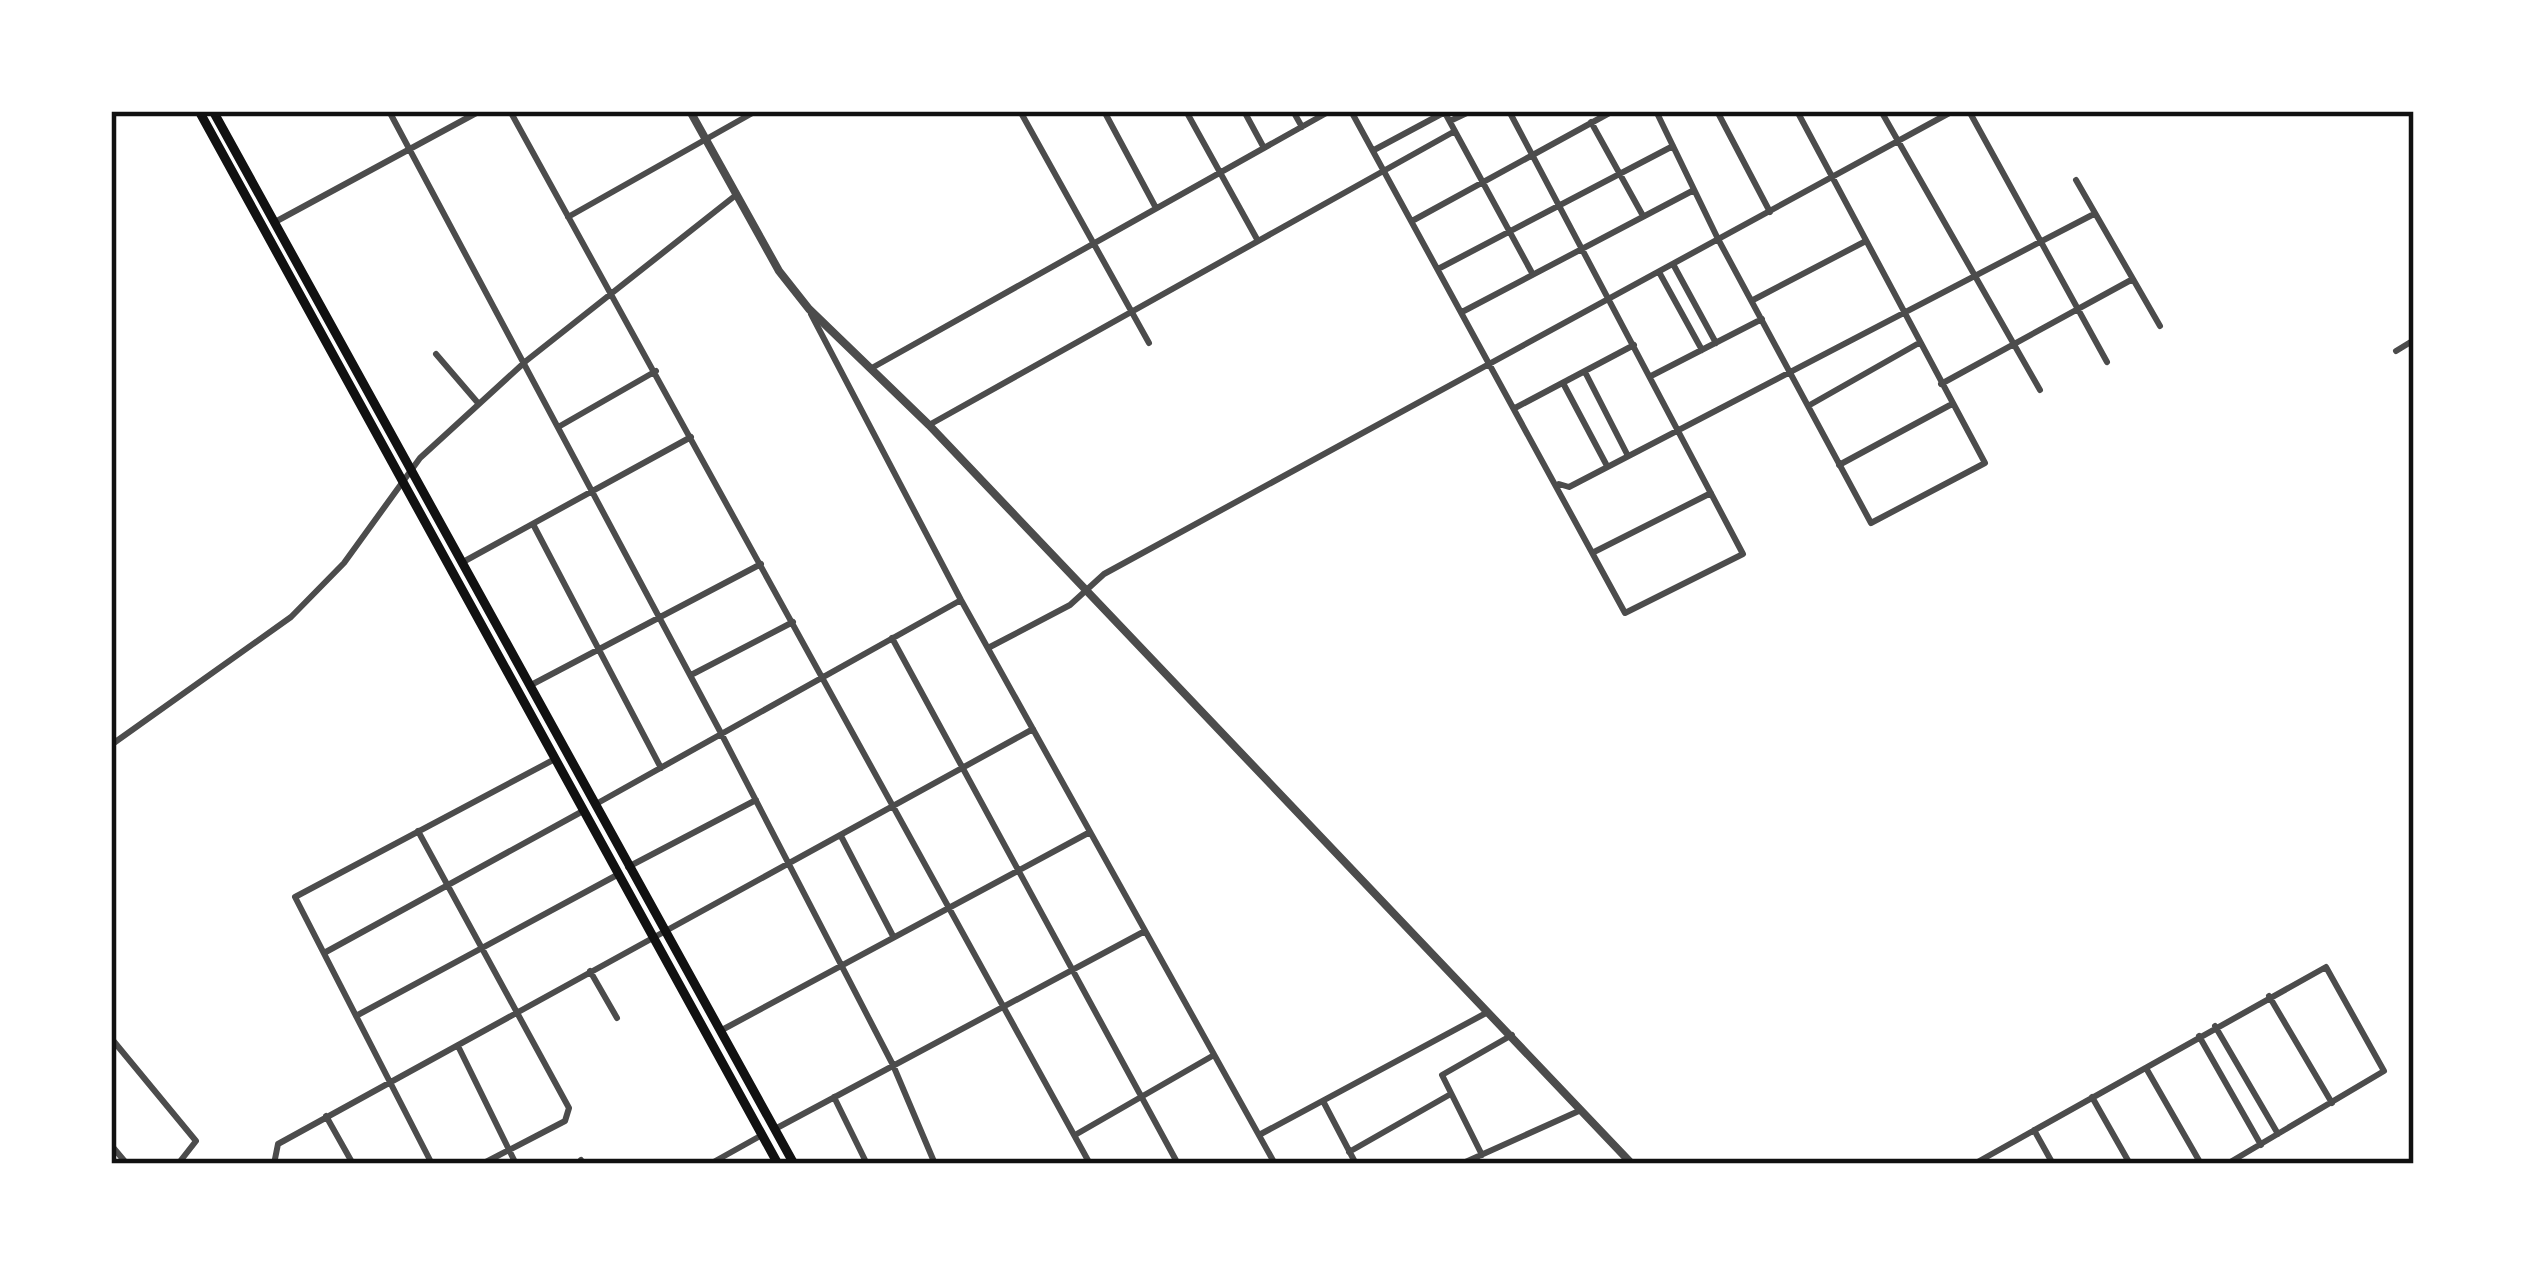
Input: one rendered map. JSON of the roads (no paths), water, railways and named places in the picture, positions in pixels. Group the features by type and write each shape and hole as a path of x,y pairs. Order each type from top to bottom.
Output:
{"main road":[{"path":"200,111 617,874 720,1031 794,1164"},
{"path":"213,111 596,804 778,1164"}],"street":[{"path":"389,111 756,800 893,1065 935,1164"},
{"path":"275,222 480,111"},
{"path":"510,111 1090,1164"},
{"path":"690,111 779,271 809,309 929,425 1633,1164"},
{"path":"568,217 756,111"},
{"path":"1031,111 1021,113 1149,343"},
{"path":"1104,111 1156,208"},
{"path":"1186,111 1258,242"},
{"path":"1244,111 1264,148"},
{"path":"1293,111 1302,127"},
{"path":"869,369 1330,111"},
{"path":"1351,111 1625,613 1743,554 1509,111"},
{"path":"1450,121 1471,111"},
{"path":"1412,221 1612,111"},
{"path":"1656,111 1718,239 1871,523 1985,463 1797,111"},
{"path":"1717,111 1770,212"},
{"path":"1881,111 2040,390"},
{"path":"988,648 1070,605 1104,574 1954,111"},
{"path":"1969,111 2107,362"},
{"path":"1373,151 1444,112 1532,272"},
{"path":"1592,122 1642,215"},
{"path":"929,425 1455,131"},
{"path":"1438,269 1673,146"},
{"path":"2076,180 2160,326"},
{"path":"1462,312 1694,190"},
{"path":"111,746 291,617 344,563 412,467 478,403 736,195"},
{"path":"1556,483 1569,487 2094,214"},
{"path":"1753,300 1864,242"},
{"path":"1673,264 1716,343"},
{"path":"1659,272 1702,350"},
{"path":"1941,384 2131,280"},
{"path":"809,309 988,648 1275,1164"},
{"path":"1651,376 1762,319"},
{"path":"2396,351 2414,340"},
{"path":"1808,406 1919,343"},
{"path":"1515,408 1634,345"},
{"path":"436,354 478,403"},
{"path":"560,425 656,371"},
{"path":"1585,372 1627,454"},
{"path":"1562,383 1606,464"},
{"path":"1839,465 1952,404"},
{"path":"463,562 692,437"},
{"path":"1594,552 1711,493"},
{"path":"535,526 661,768"},
{"path":"530,686 761,564"},
{"path":"596,804 962,600"},
{"path":"691,675 793,622"},
{"path":"892,638 1178,1164"},
{"path":"274,1164 278,1144 326,1116 1033,729"},
{"path":"432,1164 297,893 555,759"},
{"path":"628,867 756,800"},
{"path":"324,953 583,811"},
{"path":"418,831 569,1108 565,1120 482,1164"},
{"path":"720,1031 1090,832"},
{"path":"841,837 893,936"},
{"path":"356,1016 617,874"},
{"path":"775,1130 1145,931"},
{"path":"1978,1163 2326,967 2384,1069 2227,1164"},
{"path":"590,971 617,1018"},
{"path":"2269,996 2332,1103"},
{"path":"1259,1135 1490,1011"},
{"path":"2216,1025 2278,1134"},
{"path":"1482,1155 1442,1081 1445,1071 1512,1035"},
{"path":"2199,1036 2261,1145"},
{"path":"111,1038 196,1141 178,1164"},
{"path":"458,1046 516,1164"},
{"path":"1075,1135 1214,1055"},
{"path":"2146,1067 2201,1164"},
{"path":"1349,1152 1449,1095"},
{"path":"834,1097 867,1164"},
{"path":"2092,1097 2130,1164"},
{"path":"1323,1101 1356,1164"},
{"path":"1461,1164 1581,1110"},
{"path":"326,1116 353,1164"},
{"path":"2033,1130 2053,1164"},
{"path":"710,1164 762,1136"},
{"path":"111,1144 127,1164"}]}
